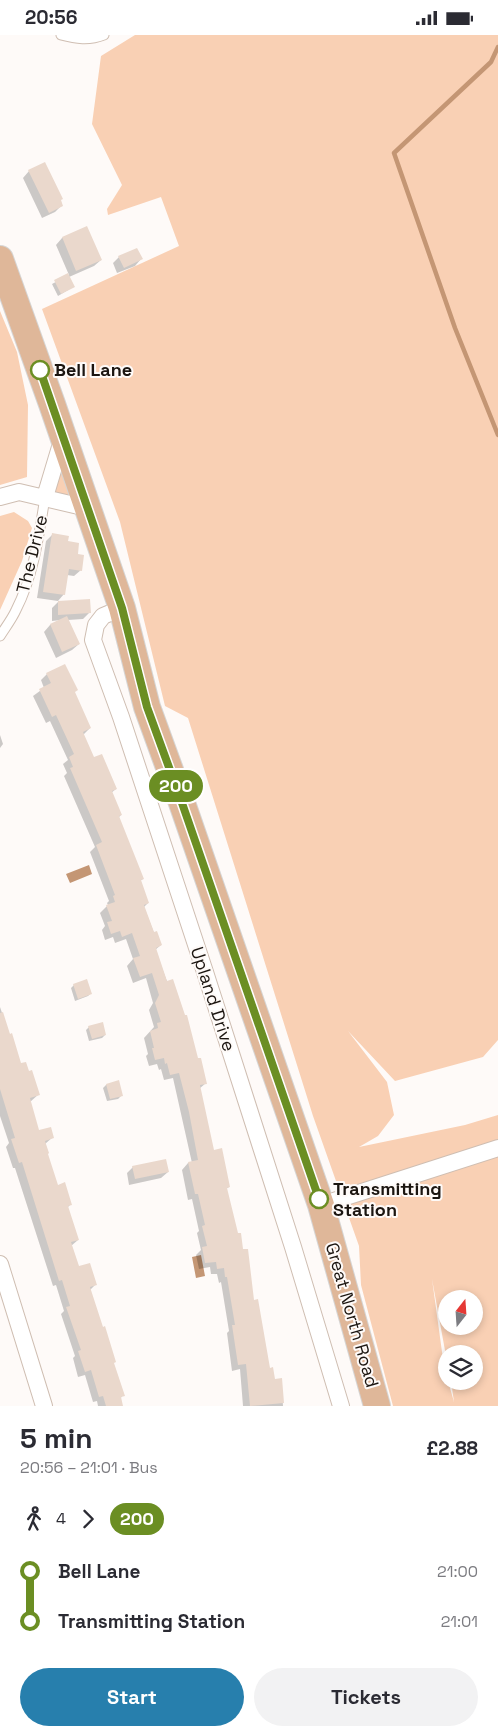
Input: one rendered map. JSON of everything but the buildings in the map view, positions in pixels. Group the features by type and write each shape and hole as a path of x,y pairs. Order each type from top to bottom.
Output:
{"main road":[{"name":"Great North Road","path":"0,259 64,437 122,608 147,707 321,1205 377,1406"}],"street":[{"path":"45,497 64,437"},
{"path":"0,497 19,492 88,508"},
{"name":"Upland Drive","path":"122,608 103,616 96,625 93,640 121,717 202,963 293,1247 341,1406"},
{"path":"321,1205 498,1148"},
{"path":"0,1264 44,1406"}],"lane":[{"path":"61,35 78,40 96,39 104,35"},
{"name":"The Drive","path":"0,636 16,610 30,575 39,539 45,497"}],"shaded area":[{"path":"135,35 498,35 498,1040 483,1057 395,1081 348,1031 387,1082 394,1115 378,1136 359,1147 465,1125 498,1115 498,1406 393,1406 361,1285 359,1246 313,1116 188,718 165,706 120,522 42,309 179,246 161,197 108,215 107,209 122,185 92,124 101,56","holes":["432,1279 438,1312 438,1290 483,1290 483,1335 442,1335 444,1345 483,1345 483,1390 452,1390 454,1402 451,1390 438,1390 438,1345 441,1345 440,1335 438,1335"]},
{"path":"0,311 17,352 28,405 27,477 0,485"},
{"path":"61,465 73,499 60,497 53,491"},
{"path":"14,512 28,521 32,528 22,561 0,610 0,516"},
{"path":"89,865 92,874 70,883 66,874"},
{"path":"201,1255 205,1276 196,1278 192,1257"}],"waterway":[{"path":"498,47 491,62 394,153 455,328 498,435"}],"bus line":[{"name":"200","path":"40,370 122,608 147,707 319,1199"}],"place":[{"name":"Bell Lane","path":"40,370"},
{"name":"Transmitting Station","path":"319,1199"}]}
